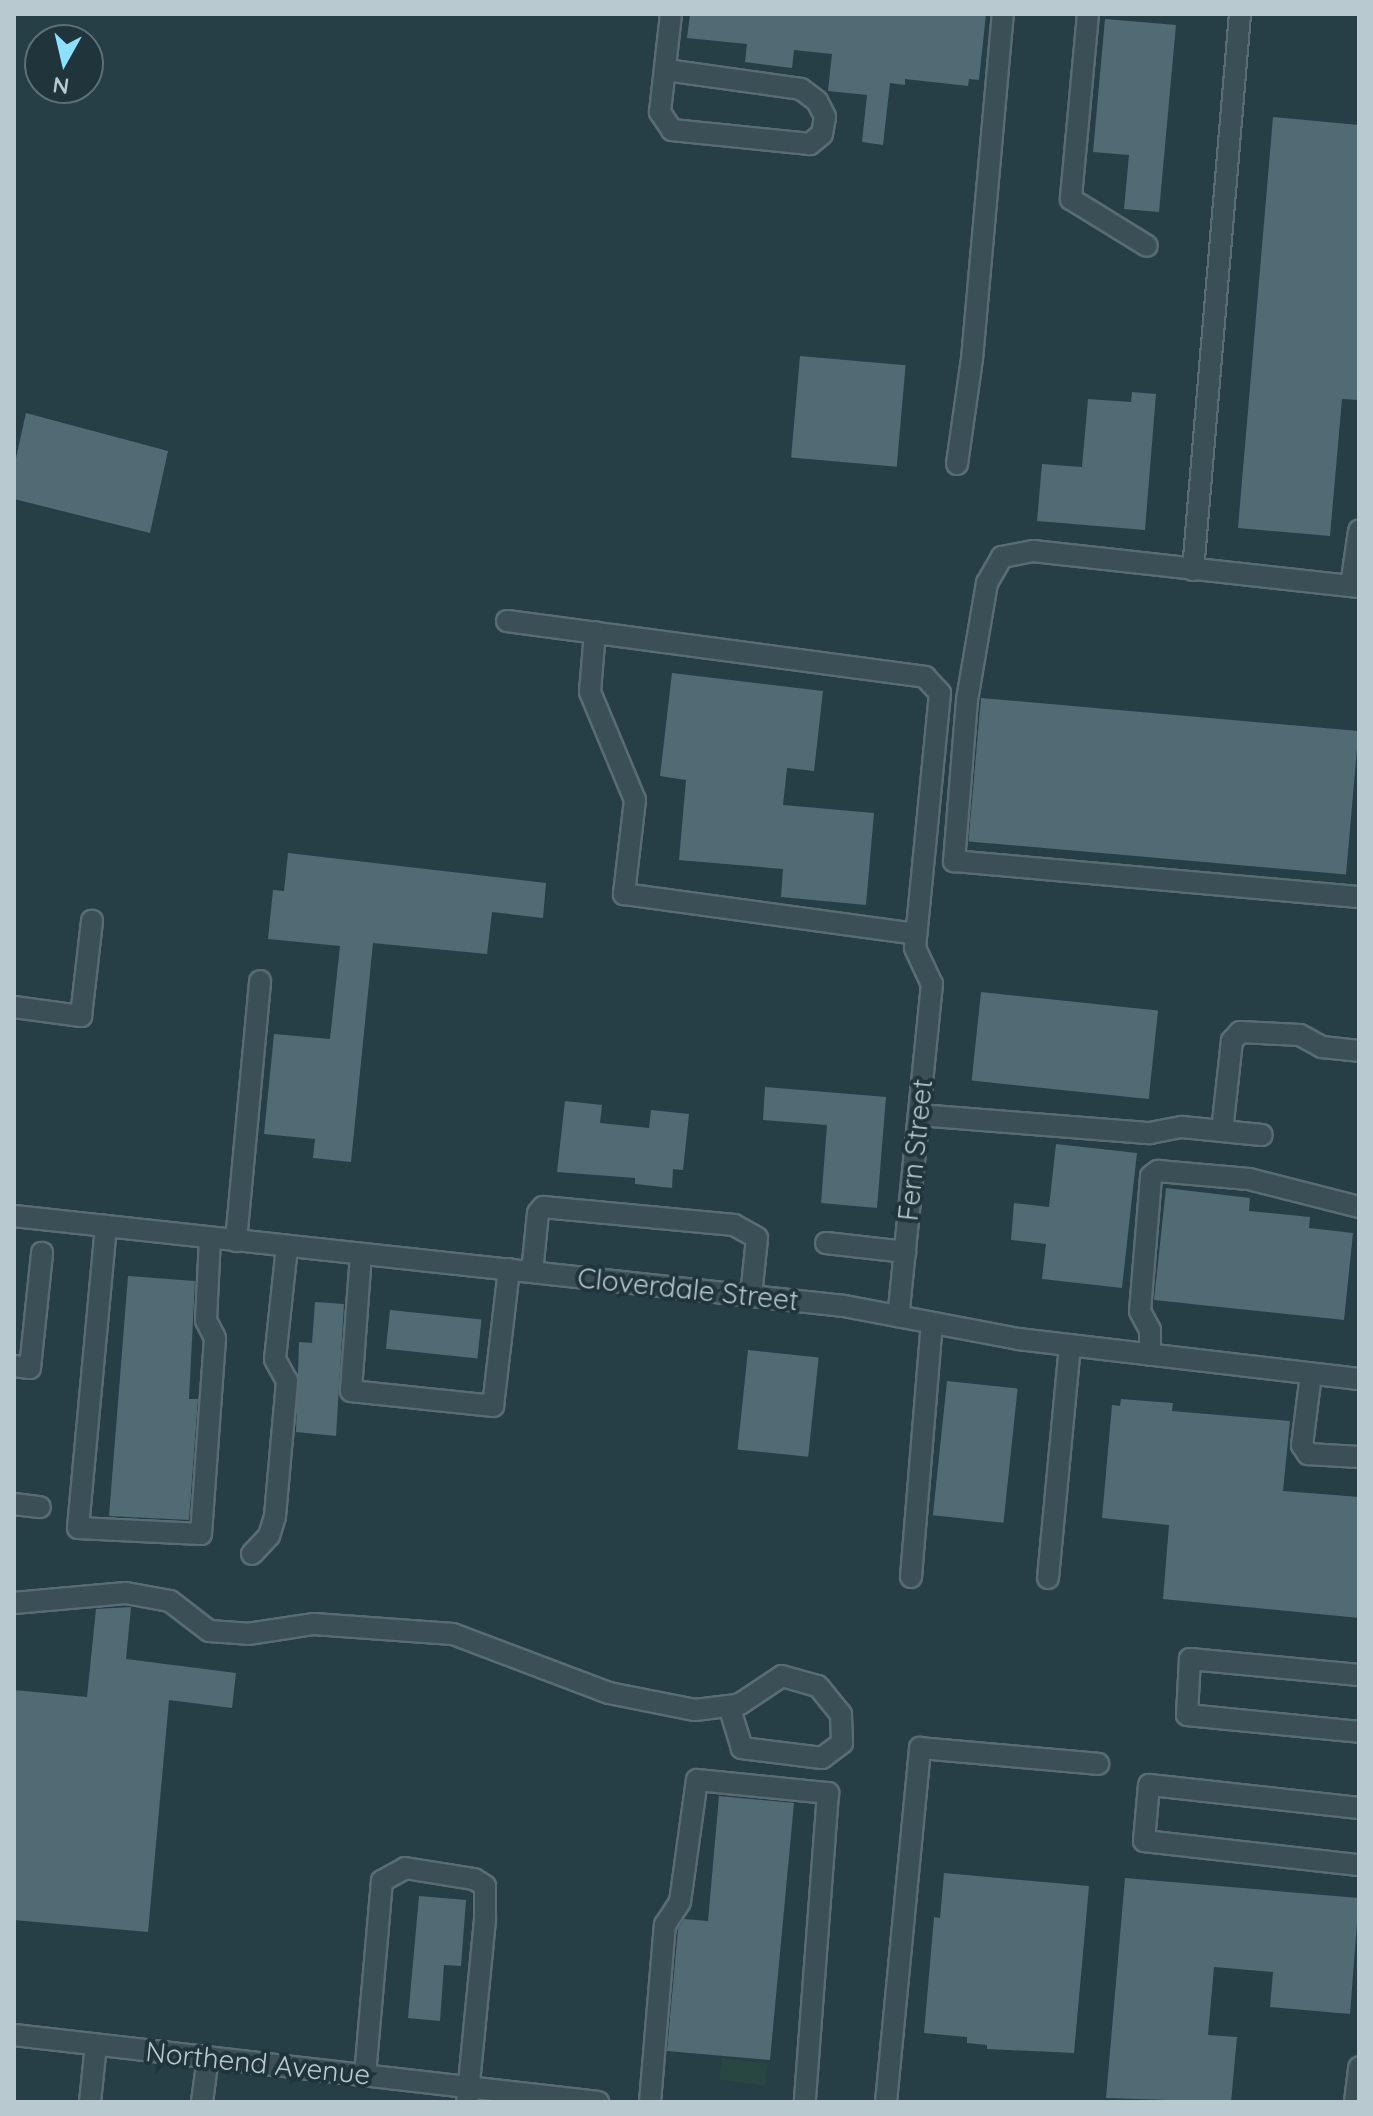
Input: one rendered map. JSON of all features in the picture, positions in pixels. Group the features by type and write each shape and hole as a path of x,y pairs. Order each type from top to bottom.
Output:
{"street":[{"path":"666,70 801,89 817,101 825,117 822,134 810,144 672,130 660,112 671,14"},
{"path":"957,464 972,359 1003,14"},
{"path":"1088,14 1071,199 1147,246"},
{"path":"1193,570 1240,14"},
{"path":"1359,531 1355,587 1033,551 1002,557 987,583 967,700 954,861 1359,897"},
{"path":"507,621 595,632 925,677 940,693 916,934 624,894 635,800 590,692 595,632"},
{"path":"14,1007 81,1016 92,921"},
{"name":"Fern Street","path":"898,1316 932,984 915,948 916,934"},
{"path":"236,1241 260,981"},
{"path":"1222,1131 1232,1041 1240,1032 1300,1035 1322,1047 1359,1051"},
{"path":"919,1115 1150,1133 1182,1127 1262,1135"},
{"path":"1150,1355 1150,1330 1140,1311 1151,1176 1158,1171 1249,1179 1359,1207"},
{"path":"532,1272 538,1213 543,1207 734,1225 757,1238 751,1296"},
{"name":"Cloverdale Street","path":"14,1216 751,1296 898,1316 1070,1345 1359,1379"},
{"path":"106,1226 78,1528 201,1534 215,1338 206,1320 210,1238"},
{"path":"826,1243 905,1252"},
{"path":"252,1554 269,1536 275,1516 287,1381 275,1359 287,1247"},
{"path":"14,1366 30,1368 42,1253"},
{"path":"361,1254 351,1391 493,1406 509,1269"},
{"path":"911,1577 932,1323"},
{"path":"1048,1578 1070,1345"},
{"path":"1311,1374 1302,1445 1308,1454 1359,1457"},
{"path":"14,1504 40,1507"},
{"path":"14,1603 126,1593 170,1601 209,1631 248,1634 314,1624 453,1634 609,1693 695,1710 729,1706 782,1676 818,1686 841,1714 842,1743 822,1758 742,1748 729,1706"},
{"path":"1359,1675 1190,1659 1187,1715 1359,1732"},
{"path":"886,2102 920,1748 1098,1764"},
{"path":"650,2102 665,1925 680,1902 697,1780 828,1793 805,2102"},
{"path":"1359,1808 1149,1785 1144,1841 1359,1865"},
{"path":"365,2075 382,1881 405,1868 474,1879 485,1886 467,2095"},
{"name":"Northend Avenue","path":"14,2035 365,2075 467,2095 598,2102"},
{"path":"90,2102 96,2045"},
{"path":"202,2102 208,2057"},
{"path":"1355,2102 1359,2067"}],"green space":[{"path":"722,2058 768,2064 765,2085 719,2080"}],"building":[{"path":"690,14 986,14 979,80 969,79 968,86 905,79 905,85 890,83 883,145 862,142 867,95 828,91 832,54 794,50 792,68 745,62 747,44 687,38"},
{"path":"1105,19 1176,25 1159,212 1124,209 1129,155 1093,152"},
{"path":"1273,117 1359,125 1359,400 1342,399 1330,536 1238,528"},
{"path":"800,356 906,365 897,467 791,458"},
{"path":"1132,392 1156,394 1145,530 1037,521 1042,464 1082,467 1088,399 1131,402"},
{"path":"26,413 168,451 150,533 14,499 14,467"},
{"path":"672,673 823,691 814,771 787,768 783,805 874,813 866,905 781,897 783,869 679,860 686,780 660,776"},
{"path":"981,698 1359,731 1346,874 968,841"},
{"path":"288,853 546,883 543,918 492,912 487,954 373,943 351,1162 313,1158 315,1139 264,1134 274,1034 330,1039 340,946 268,939 273,890 284,891"},
{"path":"981,992 1158,1011 1149,1099 972,1081"},
{"path":"765,1087 886,1097 877,1208 821,1203 827,1125 763,1120"},
{"path":"565,1101 602,1105 600,1123 649,1128 651,1110 689,1114 683,1170 673,1169 672,1188 635,1184 635,1178 557,1172"},
{"path":"1056,1144 1137,1153 1122,1288 1042,1279 1046,1244 1011,1240 1014,1203 1049,1207"},
{"path":"1166,1188 1250,1198 1249,1211 1310,1217 1309,1228 1353,1233 1344,1320 1154,1300"},
{"path":"128,1276 195,1281 189,1399 198,1399 189,1520 109,1516"},
{"path":"315,1302 344,1304 336,1436 296,1432 299,1342 312,1343"},
{"path":"390,1310 481,1320 477,1358 386,1349"},
{"path":"748,1350 819,1357 808,1457 738,1449"},
{"path":"947,1381 1018,1388 1003,1523 933,1515"},
{"path":"1121,1399 1173,1403 1172,1411 1290,1421 1283,1491 1359,1497 1359,1618 1163,1599 1169,1525 1102,1518 1112,1405 1120,1406"},
{"path":"131,1607 126,1659 236,1673 232,1708 169,1700 148,1932 14,1920 14,1690 87,1697 96,1609"},
{"path":"719,1796 794,1803 770,2060 667,2051 678,1929 684,1919 708,1921"},
{"path":"944,1873 1089,1886 1074,2053 987,2049 987,2045 967,2043 967,2037 924,2033 934,1917 940,1918"},
{"path":"1125,1878 1359,1898 1350,2014 1270,2007 1273,1972 1214,1967 1208,2035 1237,2037 1231,2102 1106,2098"},
{"path":"419,1896 466,1900 461,1966 444,1965 440,2021 408,2018"}]}
